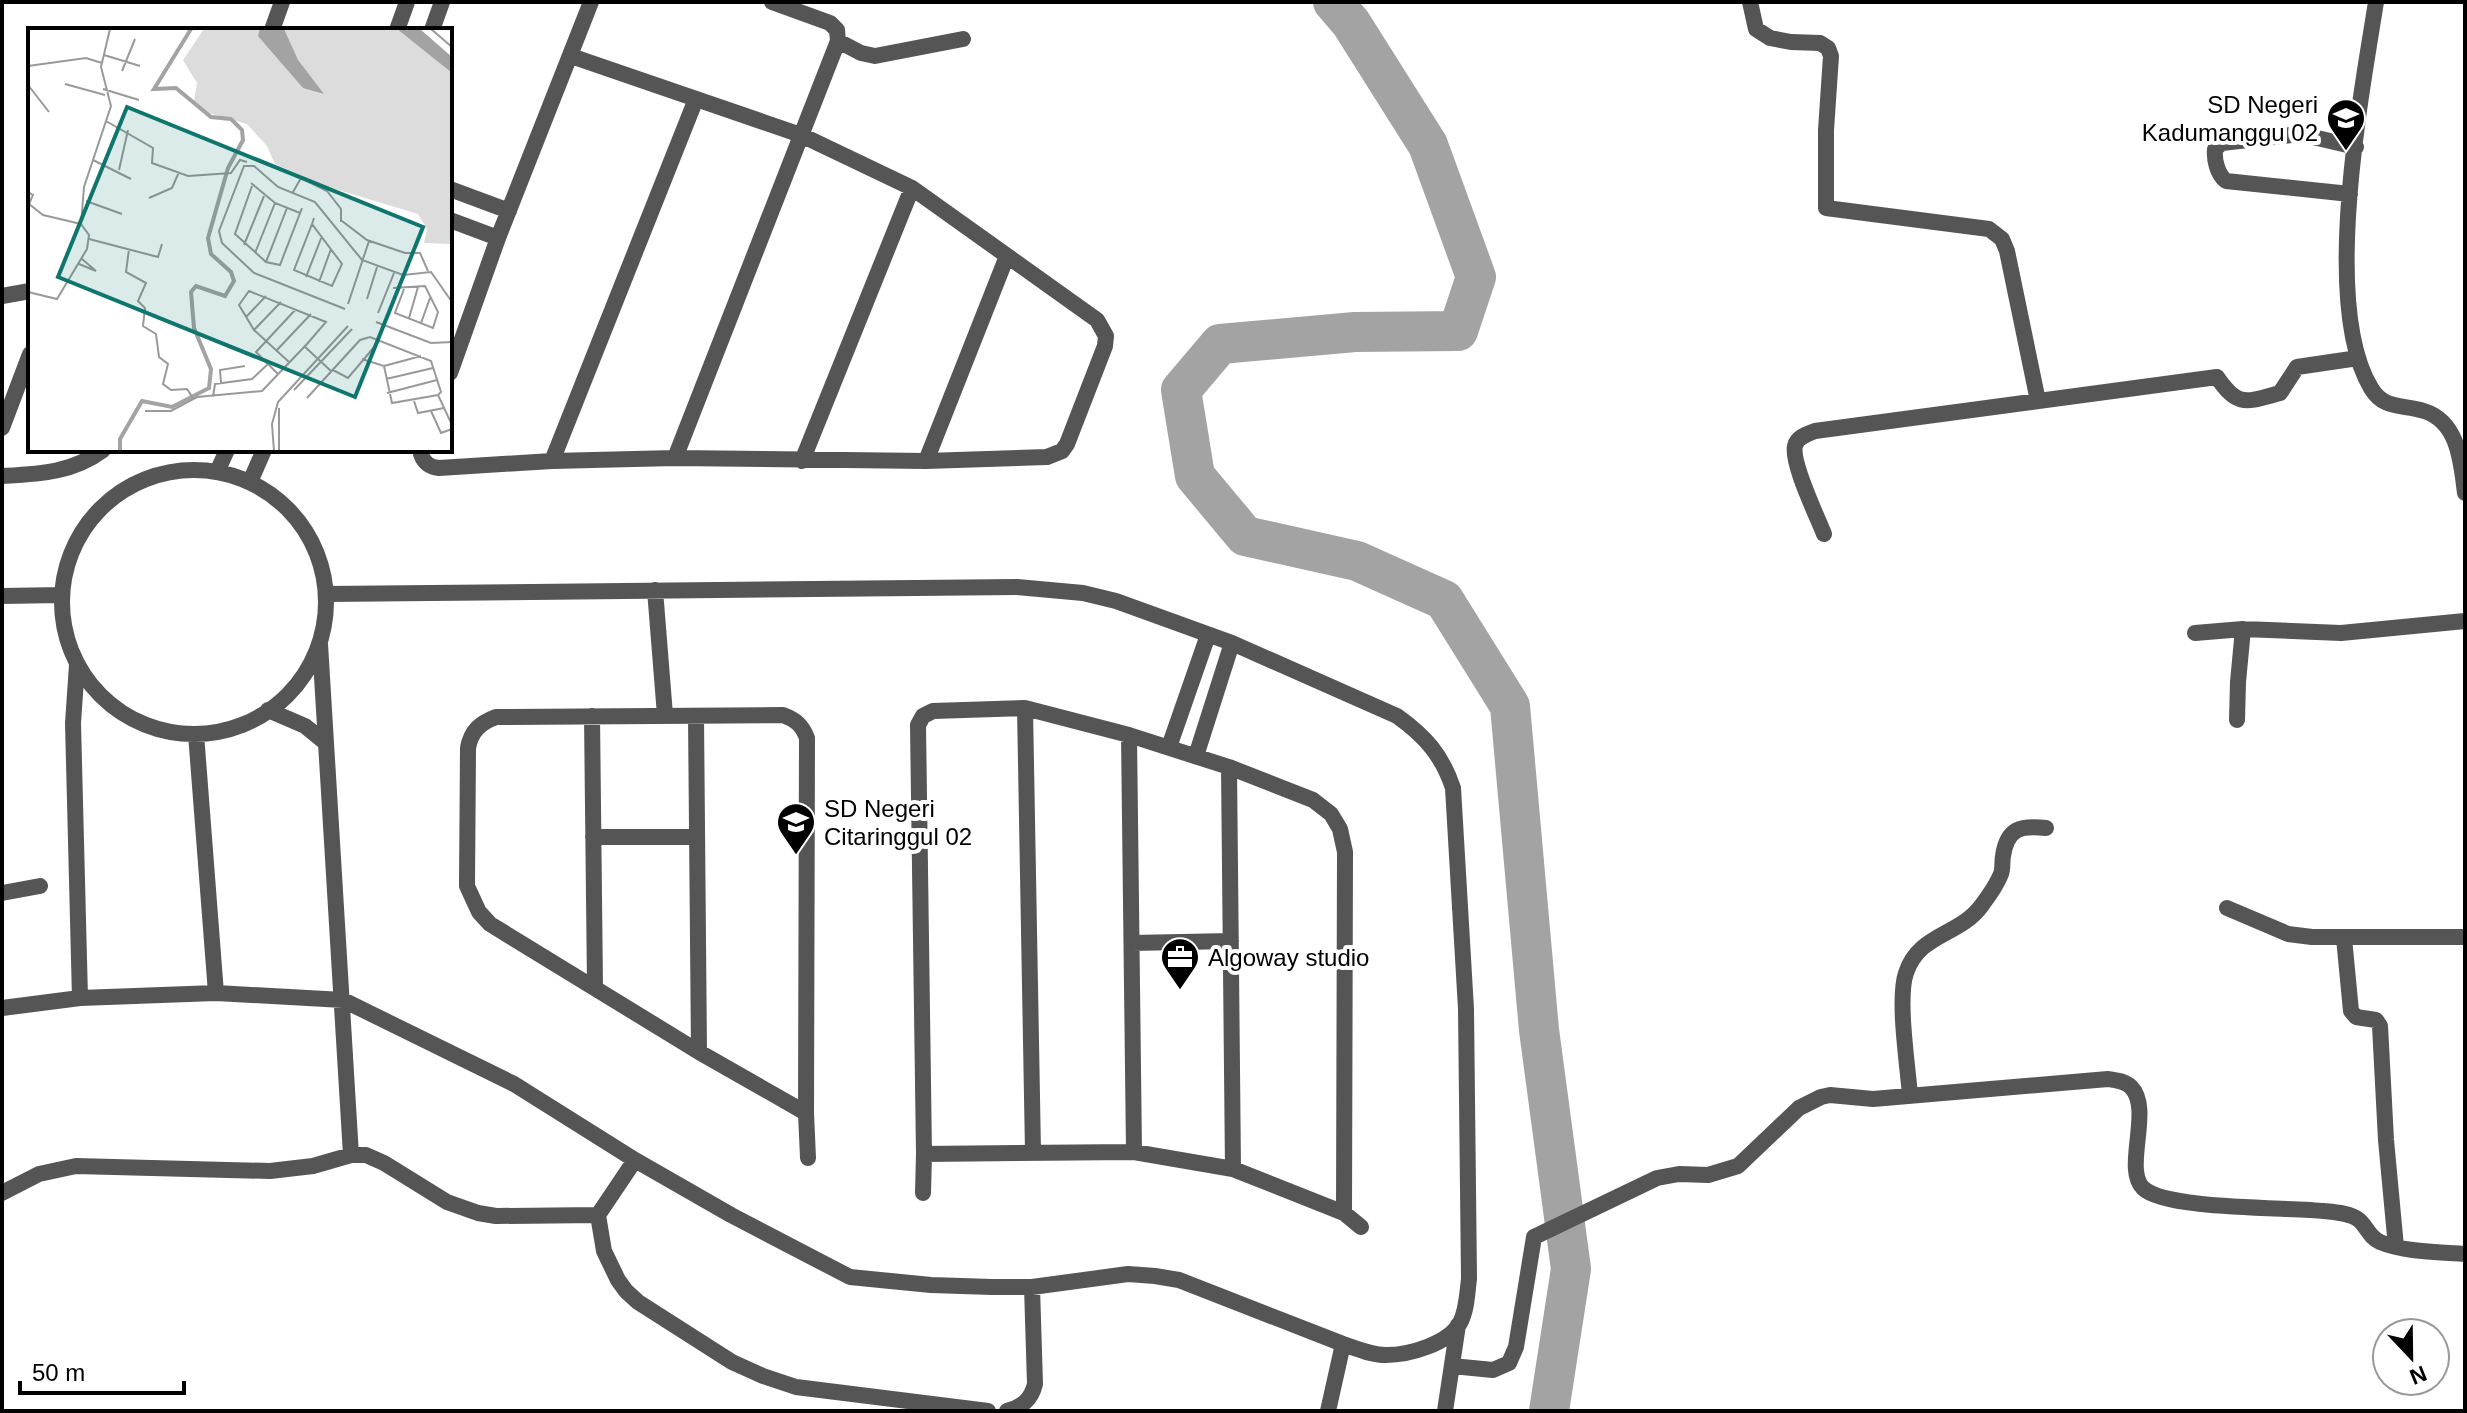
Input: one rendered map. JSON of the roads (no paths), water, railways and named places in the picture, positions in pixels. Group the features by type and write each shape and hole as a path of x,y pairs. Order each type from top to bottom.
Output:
{"street":[{"path":"273,28 282,2"},
{"path":"398,28 407,2"},
{"path":"433,28 442,2"},
{"path":"452,367 498,238 591,2"},
{"path":"675,458 838,41 837,30 830,23 772,2"},
{"path":"1750,2 1756,29 1770,38 1820,43 1828,48 1831,56 1826,130 1826,208 1989,229 2002,239 2038,401"},
{"path":"2376,2 2350,194 2347,281 2358,358 2379,400 2389,405 2425,411 2460,440 2465,493"},
{"path":"838,41 861,53 875,56 963,39"},
{"path":"422,452 426,463 439,468 675,458 926,461 1047,457 1062,451 1105,346 1106,336 1097,320 912,188 801,135 571,56"},
{"path":"552,461 696,99"},
{"path":"2350,194 2226,181 2219,172 2215,149 2222,143 2300,134 2356,147"},
{"path":"802,461 912,188"},
{"path":"452,190 509,211"},
{"path":"452,221 498,238"},
{"path":"926,461 1007,256"},
{"path":"2,296 28,291"},
{"path":"1824,534 1795,456 1798,441 1815,431 2217,377 2229,395 2241,400 2259,399 2280,393 2297,367 2358,358"},
{"path":"2,428 28,359"},
{"path":"2,476 65,470 100,452"},
{"path":"217,472 226,452"},
{"path":"250,482 263,452"},
{"path":"180,471 217,472 250,482 288,509 315,548 326,594 320,642 306,672 285,698 259,717 228,730 196,734 148,727 107,702 77,665 64,631 61,595 69,559 86,526 112,499 144,480 180,471"},
{"path":"326,594 1002,587 1083,593 1116,601 1232,643 1397,716 1417,730 1436,749 1453,788 1466,1009 1469,1279 1465,1309 1458,1325 1445,1411"},
{"path":"655,590 665,715"},
{"path":"2,596 61,595"},
{"path":"2195,633 2243,629 2341,633 2465,621"},
{"path":"2237,720 2243,629"},
{"path":"1169,747 1208,635"},
{"path":"320,642 351,1155"},
{"path":"1196,756 1232,643"},
{"path":"77,665 73,723 80,998"},
{"path":"1025,708 1033,1152"},
{"path":"923,1193 918,725 923,716 933,711 1025,708 1129,735 1229,767 1313,800 1331,814 1340,829 1345,852 1344,1213"},
{"path":"268,710 305,726 326,743"},
{"path":"806,1113 699,1052 490,924 479,912 467,886 468,748 469,738 485,721 496,717 783,715 803,726 807,738 808,1158"},
{"path":"592,716 595,986"},
{"path":"696,716 699,1052"},
{"path":"196,734 216,993"},
{"path":"1129,735 1134,1152"},
{"path":"1229,767 1233,1169"},
{"path":"1910,1096 1904,1000 1905,976 1911,961 1930,940 1962,924 1980,908 2001,873 2006,838 2013,832 2032,826 2046,828"},
{"path":"593,837 697,837"},
{"path":"2,893 40,886"},
{"path":"2227,908 2288,934 2344,938 2465,937"},
{"path":"2344,938 2351,1011 2356,1017 2376,1020 2380,1026 2396,1247"},
{"path":"1132,943 1231,941"},
{"path":"2,1008 80,998 216,993 343,1000 514,1084 635,1160 731,1215 850,1277 931,1285 1032,1287 1128,1274 1179,1280 1343,1344 1368,1353 1386,1355 1407,1352 1444,1337 1458,1325"},
{"path":"1452,1366 1493,1370 1509,1363 1516,1347 1534,1237 1657,1178 1679,1174 1708,1175 1738,1166 1799,1108 1830,1095 1861,1100 2108,1079 2123,1082 2137,1096 2139,1126 2136,1164 2143,1189 2163,1198 2206,1205 2325,1211 2352,1216 2377,1242 2465,1254"},
{"path":"924,1154 1134,1152 1233,1169 1344,1213 1361,1227"},
{"path":"2,1193 39,1174 76,1166 270,1171 313,1166 351,1155 366,1155 447,1202 478,1213 496,1216 598,1215"},
{"path":"635,1160 598,1215 604,1251 618,1280 638,1302 732,1362 796,1387 988,1411"},
{"path":"1007,1411 1025,1403 1032,1396 1035,1384 1032,1287"},
{"path":"1328,1411 1343,1344"}],"waterway":[{"path":"1333,2 1351,23 1428,145 1476,277 1458,331 1355,332 1220,344 1181,390 1195,476 1245,536 1357,561 1444,600 1510,706 1539,1030 1571,1269 1549,1411"}],"place":[{"name":"SD Negeri Kadumanggu 02","path":"2346,152"},
{"name":"SD Negeri Citaringgul 02","path":"796,856"},
{"name":"Algoway studio","path":"1180,991"}]}
